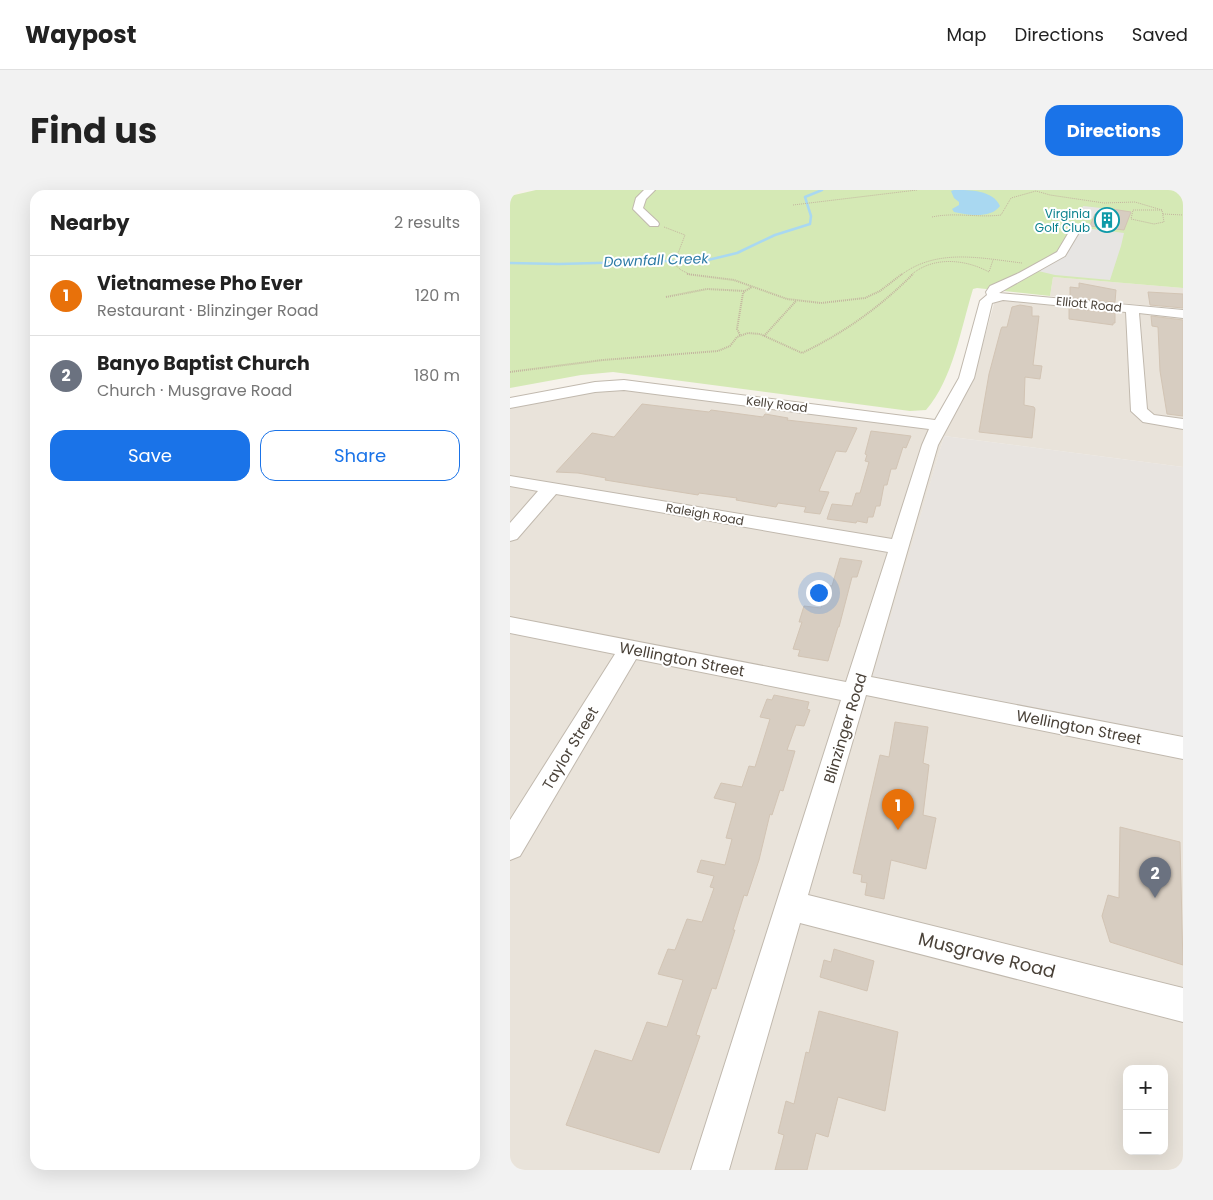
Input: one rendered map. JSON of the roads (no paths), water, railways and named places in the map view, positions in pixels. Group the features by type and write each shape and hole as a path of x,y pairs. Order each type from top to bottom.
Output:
{"street":[{"path":"650,190 640,198 638,209 654,224"},
{"name":"Blinzinger Road","path":"710,1170 792,906 930,445 938,425 963,387 986,301 994,296 992,292 994,289 1042,266 1061,254 1076,229"},
{"name":"Elliott Road","path":"994,296 1183,314"},
{"path":"1132,309 1138,408 1144,417 1183,424"},
{"name":"Kelly Road","path":"510,402 616,384 938,425"},
{"name":"Raleigh Road","path":"510,481 899,547"},
{"path":"510,535 552,487"},
{"name":"Wellington Street","path":"510,625 630,649 1183,748"},
{"name":"Taylor Street","path":"510,846 630,649"},
{"name":"Musgrave Road","path":"792,906 1183,1005"}],"water":[{"path":"951,191 987,194 997,201 1000,206 991,213 978,215 954,212 952,209 959,205 959,202 954,198"}],"waterway":[{"name":"Downfall Creek","path":"510,263 559,264 708,260 737,253 775,235 810,224 811,216 805,197 822,190"}],"place":[{"name":"Virginia Golf Club","path":"1107,220"},
{"name":"Vietnamese Pho Ever","path":"898,830"},
{"name":"Banyo Baptist Church","path":"1155,898"}]}
